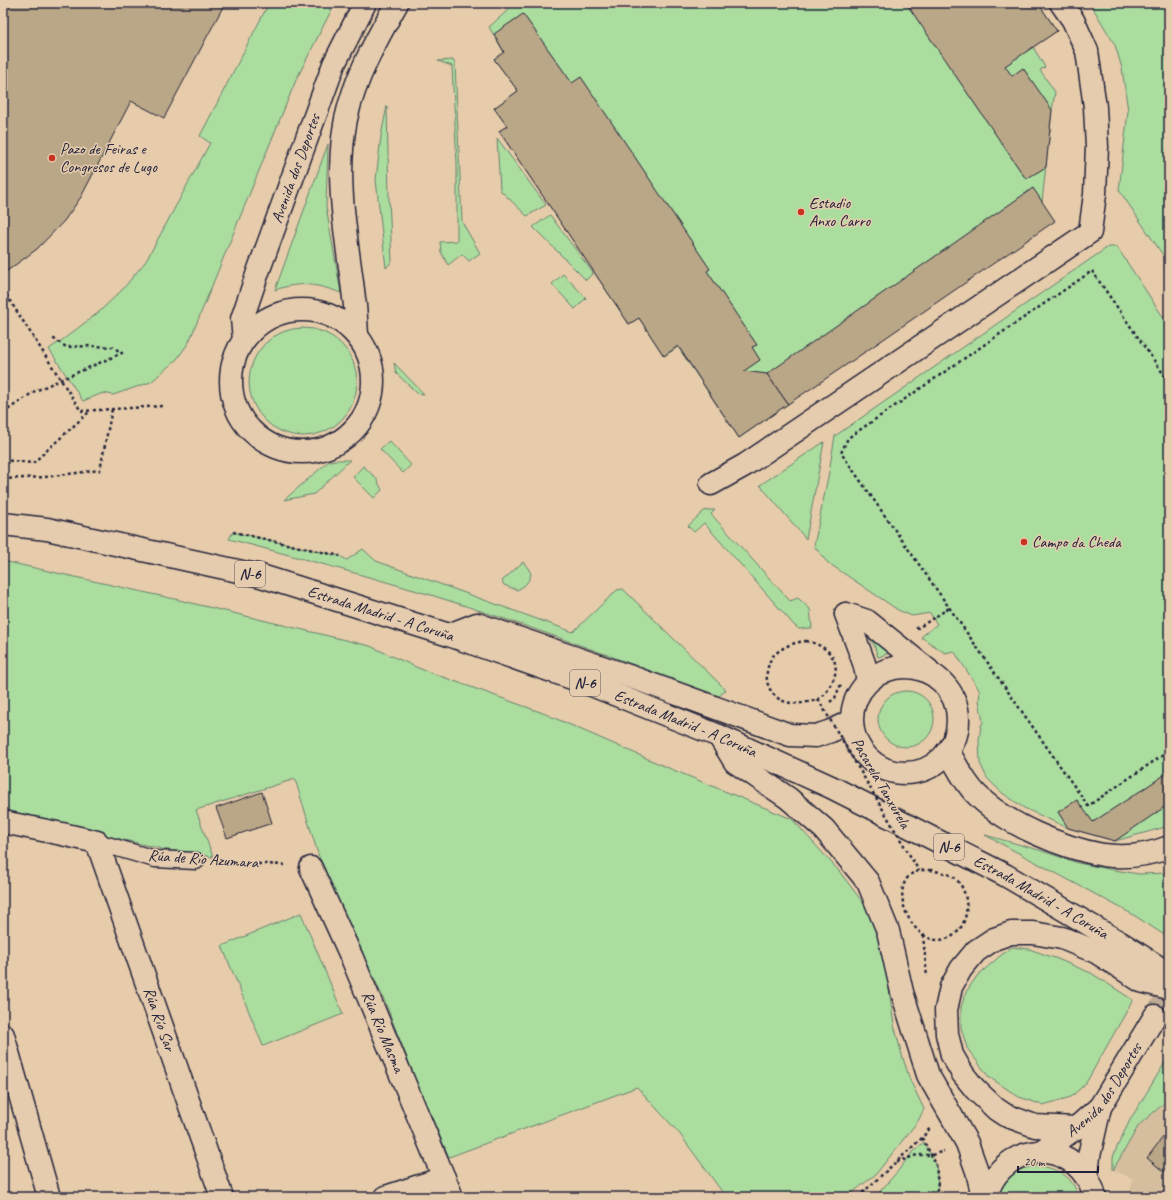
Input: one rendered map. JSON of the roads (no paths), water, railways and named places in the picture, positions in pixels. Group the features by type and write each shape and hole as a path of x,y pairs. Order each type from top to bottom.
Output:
{"main road":[{"name":"Avenida dos Deportes","path":"244,339 242,318 261,264 334,64 365,3"},
{"name":"Avenida dos Deportes","path":"357,334 354,299 344,226 342,196 343,146 346,120 355,88 374,43 397,3"},
{"path":"711,484 745,465 1090,232 1095,194 1095,107 1087,51 1073,20 1062,3"},
{"path":"301,309 329,314 357,334 369,354 374,373 370,404 358,427 347,438 317,452 304,453 279,449 251,432 243,422 233,401 230,383 235,354 244,339 269,317 301,309"},
{"name":"Estrada Madrid - A Coruña","path":"3,524 47,529 262,576 449,635 589,684 719,736 831,788 1005,875 1124,945 1169,974"},
{"path":"868,680 864,663 846,614 867,621 946,685 955,700 958,718 956,735 948,751 936,763 921,770 905,773 888,770 874,763 862,751 854,737 851,721 853,706 859,692 868,680 883,671 899,666 916,667 932,674"},
{"path":"449,635 477,624 634,678 790,735 816,736 831,731 851,721"},
{"path":"719,736 735,762 788,798 824,829 868,882 888,931 902,992 928,1075 967,1143 985,1197"},
{"path":"948,751 966,783 991,808 1024,828 1050,840 1104,855 1125,856 1157,851 1169,847"},
{"name":"Rúa de Río Azumara","path":"3,822 96,842"},
{"name":"Rúa Río Sar","path":"96,842 222,1197"},
{"name":"Rúa Río Masma","path":"311,868 352,958 448,1188"},
{"path":"1076,1128 1035,1126 1005,1115 980,1094 963,1074 952,1055 947,1034 946,1010 951,987 961,969 976,951 994,939 1011,933 1034,933 1062,938 1096,952 1141,981 1169,988"},
{"name":"Avenida dos Deportes","path":"1040,1152 1076,1128 1100,1107 1155,1016"},
{"path":"3,1036 49,1197"},
{"path":"1087,1177 1089,1156 1100,1107"},
{"name":"Avenida dos Deportes","path":"985,1197 997,1173 1009,1162 1024,1154 1040,1152 1058,1154 1075,1163 1087,1177 1094,1191 1095,1197"},
{"path":"386,1197 448,1188"}],"lane":[{"name":"Rúa de Río Azumara","path":"96,842 155,859 196,861"}],"tunnel":[{"path":"1155,1016 1169,994"}],"place":[{"name":"Pazo de Feiras e Congresos de Lugo","path":"52,158"},
{"name":"Estadio Anxo Carro","path":"801,212"},
{"name":"Campo da Cheda","path":"1024,542"}]}
